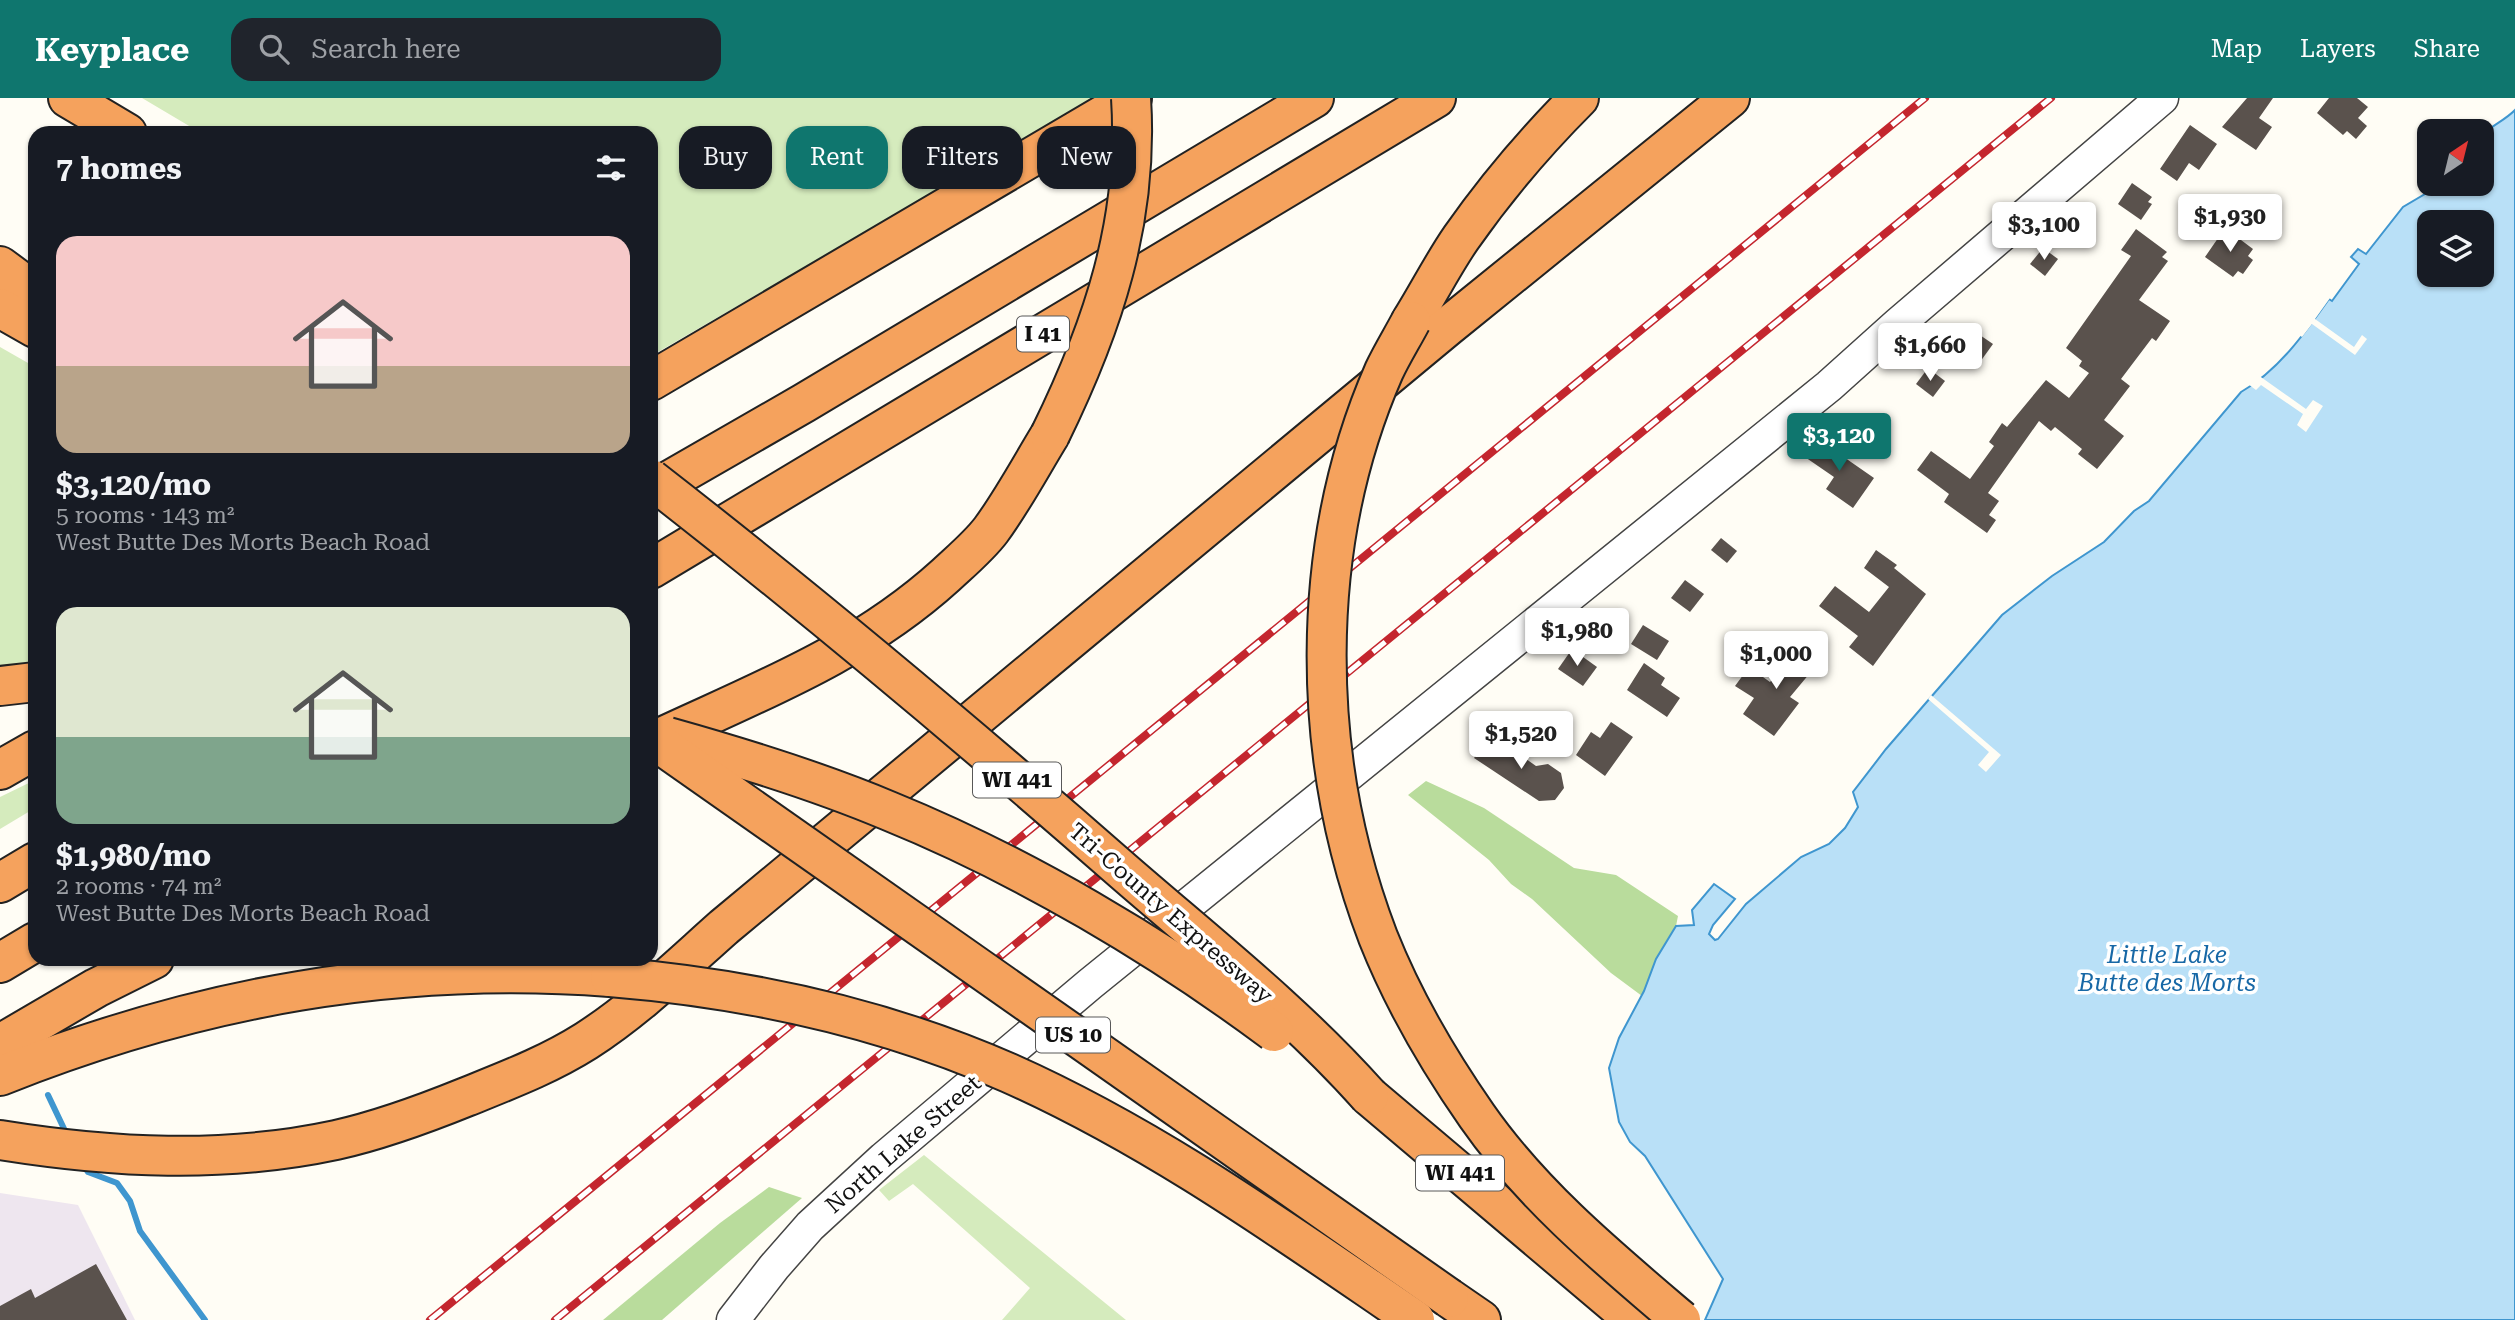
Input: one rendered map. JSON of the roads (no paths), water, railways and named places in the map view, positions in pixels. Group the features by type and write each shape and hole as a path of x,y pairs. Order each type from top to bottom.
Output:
{"highway":[{"path":"68,98 115,126"},
{"path":"658,376 1132,98"},
{"path":"658,734 779,685 874,633 939,581 990,531 1050,435 1089,351 1115,265 1130,171 1132,98"},
{"path":"658,487 804,403 1314,98"},
{"name":"I 41","path":"658,565 1436,98"},
{"path":"1579,98 1526,153 1460,240 1411,321 1385,370 1367,415 1343,501 1335,549 1329,614 1330,734 1339,796 1378,938 1404,995 1433,1048 1478,1118 1522,1172 1568,1220 1681,1320"},
{"path":"0,1140 44,1147 165,1158 289,1149 407,1120 539,1068 588,1040 626,1013 735,918 1436,336 1730,98"},
{"path":"0,266 28,287"},
{"path":"0,308 28,324"},
{"name":"Tri-County Expressway","path":"658,485 840,629 1089,841 1326,1048 1369,1096 1634,1320"},
{"path":"0,686 28,683"},
{"path":"658,739 756,763 878,806 1012,869 1174,962 1323,1068 1369,1096"},
{"name":"US 10","path":"658,742 1481,1320"},
{"path":"0,770 28,754"},
{"path":"0,883 28,866"},
{"path":"0,963 28,946"},
{"path":"0,1044 139,966"},
{"path":"0,1076 111,1036 295,990 377,979 443,975 569,974 701,987 780,1001 871,1024 999,1069 1160,1151 1257,1212 1415,1320"}],"street":[{"name":"North Lake Street","path":"733,1320 774,1267 846,1191 1090,984 1829,386 2162,98"}],"water":[{"name":"Little Lake Butte des Morts","path":"2515,110 2515,1320 1705,1320 1723,1279 1645,1156 1630,1142 1619,1122 1609,1068 1619,1038 1644,991 1656,959 1676,926 1694,925 1692,910 1714,884 1735,899 1713,925 1709,934 1715,940 1718,939 1746,904 1801,857 1829,844 1845,828 1858,807 1853,792 1886,749 2002,615 2052,576 2104,542 2134,511 2149,501 2241,392 2267,373 2290,350 2359,264 2351,257 2358,249 2366,254 2403,207 2422,196 2494,196 2494,126"}],"waterway":[{"path":"48,1095 67,1135"},
{"path":"84,1166 88,1172 117,1183 130,1201 140,1231 205,1320"}],"railway":[{"path":"430,1320 1925,98"},
{"path":"555,1320 2051,98"}]}
